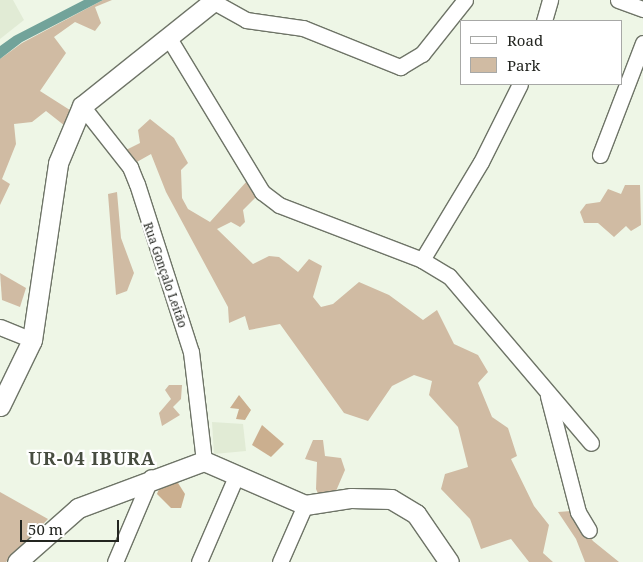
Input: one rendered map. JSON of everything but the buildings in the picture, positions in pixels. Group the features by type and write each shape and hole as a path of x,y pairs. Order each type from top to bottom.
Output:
{"main road":[{"path":"0,406 32,340 58,163 82,106 170,40 214,1"},
{"path":"17,562 78,508 151,477 204,461 305,505 352,498 391,499 416,514 449,562"}],"street":[{"path":"214,1 246,20 303,28 394,67 405,65 422,54 466,0"},
{"path":"544,20 550,0"},
{"path":"618,0 643,9"},
{"path":"170,40 262,192 279,205 422,260 449,276 591,443"},
{"path":"600,155 643,42"},
{"path":"422,260 481,162 520,85"},
{"name":"Rua Gonçalo Leitão","path":"82,106 130,167 137,184 191,352 204,461"},
{"path":"0,327 32,340"},
{"path":"548,392 578,512 589,530"},
{"path":"199,562 237,474"},
{"path":"116,562 151,477"},
{"path":"280,562 305,505"}],"shaded area":[{"path":"0,0 13,0 24,20 0,39"},
{"path":"239,395 251,410 245,420 236,419 239,409 230,408"},
{"path":"212,422 243,424 246,451 214,454"},
{"path":"262,425 284,444 271,457 252,445"},
{"path":"162,481 178,483 185,494 181,508 171,508 157,494"}],"green space":[{"path":"103,0 112,0 95,7 101,23 95,31 75,22 54,37 66,53 40,91 73,112 65,126 46,111 32,122 14,124 16,144 2,179 10,184 0,205 0,59 22,43"},
{"path":"150,119 174,138 188,163 181,170 182,198 188,209 210,222 247,181 256,197 243,210 245,222 240,227 231,222 217,229 253,264 269,256 279,257 298,272 309,259 322,266 313,297 321,307 333,304 359,282 389,295 423,320 437,310 454,344 478,355 488,372 478,383 492,417 508,428 517,456 511,459 534,506 549,525 543,553 553,562 529,562 511,539 481,549 470,519 441,489 445,474 468,467 458,427 429,395 432,381 414,375 392,386 368,421 344,413 280,324 249,330 245,316 229,323 228,307 166,192 151,154 135,163 124,151 140,143 138,130"},
{"path":"625,185 640,185 641,225 631,231 626,226 614,237 598,223 584,223 580,212 586,204 600,202 608,189 621,194"},
{"path":"117,192 121,238 134,273 127,291 116,295 108,194"},
{"path":"0,273 26,288 20,307 2,300"},
{"path":"169,385 182,385 181,399 173,407 180,415 162,426 159,413 171,399 165,390"},
{"path":"313,440 323,440 325,456 341,458 345,470 336,491 319,496 316,489 317,462 305,459"},
{"path":"0,492 48,519 6,562 0,562"},
{"path":"571,511 593,541 619,562 585,562 576,539 558,512"}],"water":[{"path":"84,0 103,0 22,42 0,59 0,46 14,36"}],"district":[{"name":"UR-04 IBURA","path":"92,458"}]}
